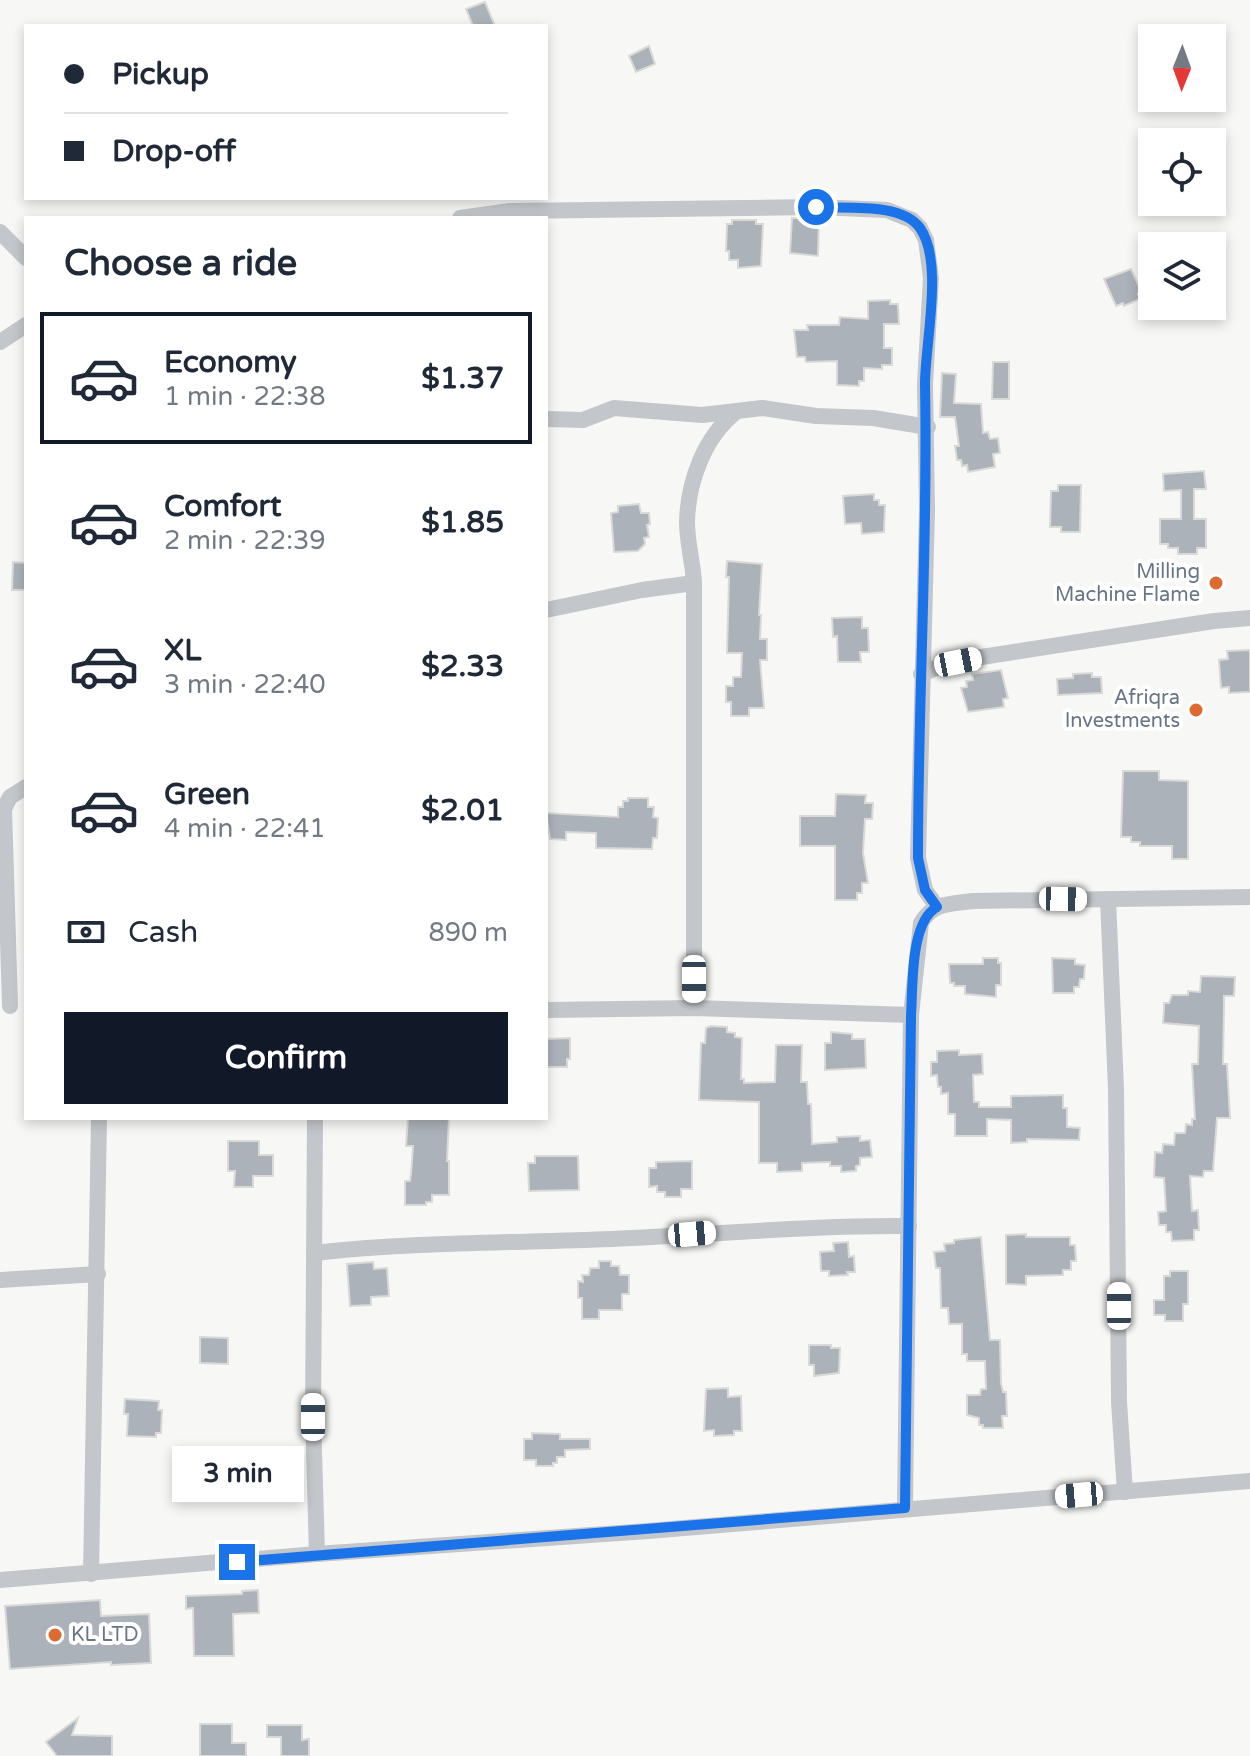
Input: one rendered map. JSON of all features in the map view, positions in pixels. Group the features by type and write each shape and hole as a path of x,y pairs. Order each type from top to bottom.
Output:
{"street":[{"path":"474,216 510,211 798,207 887,210 901,214 920,228 929,258 931,308 925,384 928,427 918,858 925,890 937,907"},
{"path":"0,232 24,256"},
{"path":"0,342 24,326"},
{"path":"548,419 583,420 618,407 702,415 762,408 816,416 873,418 928,427"},
{"path":"694,1008 694,583 687,522 696,472 711,437 736,412"},
{"path":"548,610 642,590 694,583"},
{"path":"921,674 975,658 1250,618"},
{"path":"12,1006 4,809 10,797 24,788"},
{"path":"905,1508 911,1015 918,934 928,912 937,907 1016,899 1250,897"},
{"path":"1108,899 1116,1089 1119,1411 1125,1492"},
{"path":"548,1010 694,1008 911,1015"},
{"path":"91,1574 99,1120"},
{"path":"315,1120 313,1417 317,1554"},
{"path":"314,1253 431,1243 621,1239 792,1228 909,1226"},
{"path":"0,1280 98,1274"},
{"path":"0,1580 536,1540 1250,1481"}],"building":[{"path":"485,2 494,24 472,24 466,9"},
{"path":"649,46 655,64 636,72 629,56"},
{"path":"792,218 819,218 818,256 790,253"},
{"path":"732,220 756,220 756,224 763,224 761,266 738,268 738,260 729,260 729,251 726,251 727,224 732,224"},
{"path":"1131,269 1138,284 1138,300 1116,306 1104,279"},
{"path":"890,300 890,304 898,304 899,324 884,324 884,348 892,348 892,365 882,365 882,369 864,368 864,381 859,381 859,386 837,385 837,361 806,362 805,357 797,357 794,330 808,330 807,325 839,325 840,317 868,319 868,301"},
{"path":"993,362 1009,362 1009,399 992,399"},
{"path":"942,373 956,374 954,403 981,404 983,433 988,432 990,439 998,438 1000,453 993,454 995,467 968,472 967,465 962,466 961,460 957,460 955,446 959,446 955,417 940,417"},
{"path":"1204,471 1206,489 1194,489 1194,519 1206,519 1206,548 1197,548 1197,554 1178,554 1178,548 1160,544 1160,519 1181,519 1181,490 1164,491 1163,474"},
{"path":"1058,485 1081,485 1080,532 1061,532 1061,527 1050,527 1051,491 1058,491"},
{"path":"874,494 874,500 879,500 879,505 885,505 884,532 862,534 861,523 845,524 843,496"},
{"path":"639,504 641,513 649,513 649,537 644,538 645,544 638,551 614,552 611,513 618,512 618,506"},
{"path":"727,561 762,564 760,639 767,639 767,660 760,660 764,708 749,708 749,716 731,716 731,702 726,702 726,686 733,686 733,677 741,677 742,653 727,653"},
{"path":"13,562 24,563 24,590 12,590"},
{"path":"862,617 862,628 868,628 869,652 860,652 861,662 838,662 837,636 833,637 832,618"},
{"path":"1250,650 1250,692 1229,693 1229,687 1221,688 1219,660 1228,659 1227,651"},
{"path":"1001,670 1008,698 1003,699 1004,707 968,712 961,688 967,687 966,681 973,680 972,674"},
{"path":"1092,673 1092,677 1101,677 1102,693 1058,695 1057,679"},
{"path":"1123,771 1159,771 1159,780 1188,781 1188,859 1172,859 1172,846 1140,846 1140,842 1131,842 1131,837 1121,837"},
{"path":"836,794 866,795 865,803 873,803 872,819 865,819 863,853 868,883 862,883 862,893 857,893 857,900 835,900 835,846 800,846 800,816 835,816"},
{"path":"628,798 648,798 648,807 654,807 653,817 658,818 657,838 653,838 652,849 596,848 596,833 566,832 566,840 550,839 548,813 618,817 618,807 623,807 623,801 628,801"},
{"path":"983,958 998,958 998,963 1001,963 1001,985 996,985 996,997 965,994 965,986 950,983 949,964 983,964"},
{"path":"1052,958 1075,959 1075,964 1085,965 1084,979 1080,979 1079,987 1074,987 1074,993 1053,993"},
{"path":"1201,976 1235,977 1234,996 1224,996 1223,1064 1227,1064 1230,1118 1217,1118 1213,1171 1204,1171 1203,1177 1190,1176 1192,1211 1198,1210 1199,1230 1194,1230 1194,1240 1172,1241 1171,1232 1166,1232 1166,1225 1159,1225 1158,1212 1166,1211 1164,1178 1154,1177 1155,1152 1162,1153 1163,1144 1174,1145 1175,1133 1185,1133 1186,1124 1192,1125 1192,1119 1195,1119 1192,1064 1198,1064 1199,1026 1163,1023 1164,1003 1169,1003 1172,995 1200,992"},
{"path":"727,1027 727,1032 742,1038 741,1079 744,1083 775,1082 776,1045 802,1045 801,1082 807,1082 808,1104 811,1104 812,1144 837,1142 837,1137 860,1136 860,1141 870,1140 872,1157 860,1158 856,1171 841,1172 841,1166 830,1166 830,1162 802,1163 802,1171 777,1172 777,1163 759,1163 759,1102 699,1100 701,1043 705,1043 706,1028"},
{"path":"831,1032 852,1034 852,1039 865,1039 866,1068 825,1070 825,1043 831,1043"},
{"path":"570,1038 567,1067 548,1067 548,1039"},
{"path":"959,1050 959,1055 982,1054 983,1074 973,1075 974,1102 979,1102 979,1107 1011,1107 1011,1096 1063,1095 1067,1127 1080,1128 1079,1140 1027,1139 1027,1142 1011,1143 1011,1120 987,1119 987,1136 955,1136 955,1114 948,1114 948,1093 941,1094 937,1075 931,1076 931,1062 937,1062 937,1051"},
{"path":"408,1120 449,1120 449,1195 432,1195 432,1202 426,1202 426,1205 405,1205 405,1181 410,1181 413,1146 406,1146"},
{"path":"228,1141 259,1141 259,1155 273,1155 273,1176 253,1176 253,1187 234,1187 235,1171 228,1171"},
{"path":"535,1156 578,1156 579,1190 529,1191 528,1163 535,1163"},
{"path":"692,1161 692,1189 681,1189 681,1197 665,1197 665,1192 657,1192 657,1186 649,1187 649,1168 656,1168 656,1162"},
{"path":"1026,1234 1026,1237 1070,1237 1070,1245 1075,1245 1076,1261 1071,1261 1071,1270 1063,1270 1063,1275 1026,1276 1026,1285 1006,1284 1006,1235"},
{"path":"981,1237 990,1340 1000,1340 1001,1383 1003,1392 1006,1392 1007,1416 1002,1416 1003,1428 983,1428 979,1425 979,1418 967,1415 967,1395 980,1395 981,1389 986,1389 985,1361 967,1361 967,1354 962,1354 962,1324 949,1324 948,1308 941,1308 940,1268 936,1268 934,1252 945,1251 944,1244 954,1243 954,1240"},
{"path":"848,1242 849,1257 854,1256 855,1272 829,1276 829,1271 821,1271 820,1252 834,1251 833,1243"},
{"path":"599,1261 611,1261 611,1266 619,1266 620,1275 629,1275 629,1294 622,1294 622,1310 599,1310 599,1319 582,1319 578,1281 583,1282 582,1275 589,1275 590,1268 599,1268"},
{"path":"373,1262 374,1269 387,1268 389,1296 371,1297 371,1305 350,1306 347,1264"},
{"path":"1170,1271 1188,1271 1188,1304 1183,1304 1183,1321 1165,1321 1165,1315 1154,1315 1154,1300 1164,1300 1164,1276 1170,1276"},
{"path":"200,1337 228,1338 228,1364 200,1363"},
{"path":"809,1345 840,1348 839,1373 814,1376 814,1365 809,1365"},
{"path":"728,1388 728,1397 741,1396 742,1431 734,1431 734,1435 714,1436 714,1430 704,1431 706,1389"},
{"path":"125,1399 159,1401 158,1410 162,1410 161,1433 156,1433 156,1437 127,1436"},
{"path":"532,1433 560,1434 560,1439 590,1439 590,1449 565,1450 565,1457 557,1457 557,1463 553,1466 536,1466 536,1460 524,1460 524,1439 532,1439"},
{"name":"KL LTD","path":"258,1590 259,1613 233,1614 234,1656 194,1656 193,1608 186,1609 186,1596 242,1594 242,1591"},
{"name":"KL LTD","path":"100,1600 101,1616 149,1614 151,1663 111,1665 111,1662 10,1669 5,1606"},
{"path":"78,1718 72,1735 112,1736 112,1756 57,1756 46,1742"},
{"path":"200,1724 232,1724 232,1743 246,1743 246,1756 200,1756"},
{"path":"267,1725 302,1725 302,1740 309,1739 309,1756 281,1756 281,1737 267,1737"}],"place":[{"name":"Milling Machine Flame","path":"1216,583"},
{"name":"Afriqra Investments","path":"1196,710"},
{"name":"KL LTD","path":"55,1635"}],"route":[{"path":"237,1562 905,1508 911,1015 918,934 928,912 937,907 925,890 918,858 927,510 925,384 931,278 926,240 912,220 887,210 816,207"}]}
